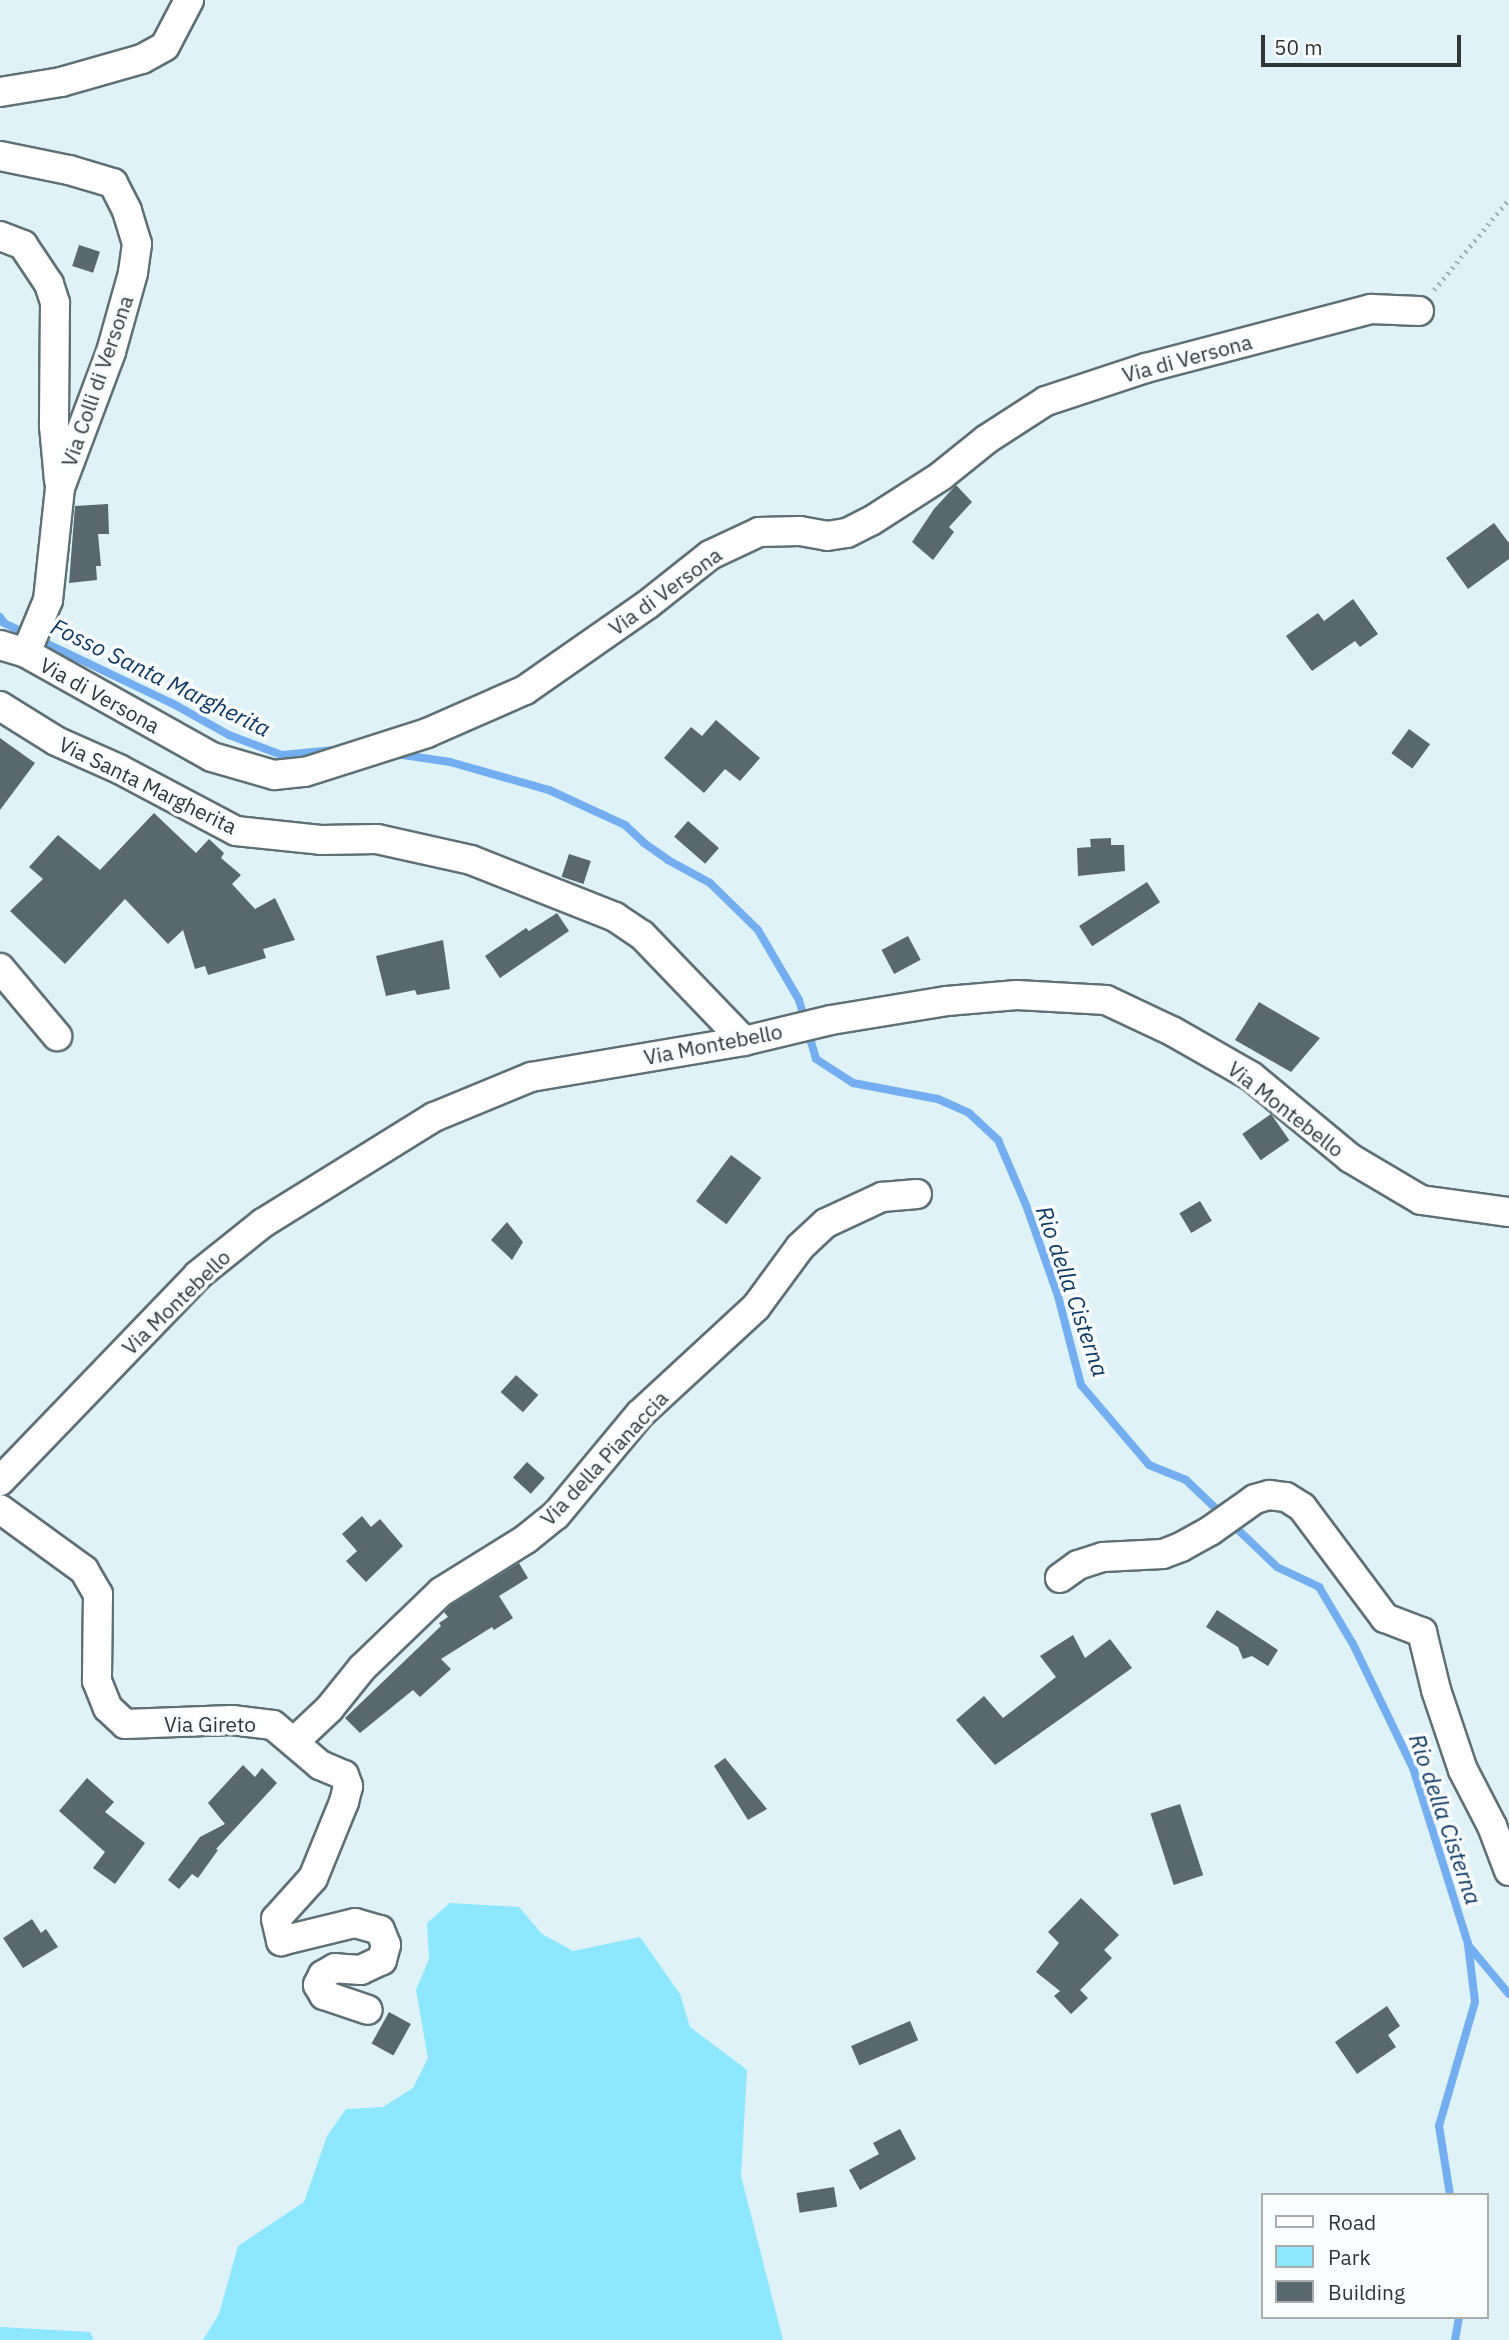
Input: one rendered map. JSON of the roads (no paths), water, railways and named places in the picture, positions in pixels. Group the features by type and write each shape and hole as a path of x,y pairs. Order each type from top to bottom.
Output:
{"street":[{"path":"0,92 61,82 142,60 165,46 189,0"},
{"name":"Via Colli di Versona","path":"0,156 69,170 113,183 127,211 136,244 132,273 111,352 60,488 53,573 24,641"},
{"path":"0,236 23,245 49,284 55,303 54,426 60,488"},
{"name":"Via di Versona","path":"24,641 212,757 274,775 305,772 427,733 525,690 647,605 710,555 759,531 800,531 827,536 848,533 941,476 987,439 1046,401 1146,368 1371,309 1408,309"},
{"name":"Via Santa Margherita","path":"0,706 56,741 118,769 236,831 321,840 377,839 471,860 615,917 642,935 744,1041"},
{"path":"0,968 57,1036"},
{"name":"Via Montebello","path":"0,1481 198,1275 263,1223 434,1117 531,1077 744,1041 831,1020 947,1001 1017,996 1106,1000 1172,1031 1251,1076 1350,1158 1421,1199 1509,1212"},
{"name":"Via della Pianaccia","path":"295,1741 328,1709 362,1668 441,1592 526,1539 556,1515 640,1415 756,1307 800,1247 826,1223 882,1197 917,1194"},
{"path":"1060,1578 1078,1565 1103,1557 1163,1554 1210,1531 1269,1495 1286,1497 1302,1507 1385,1618 1422,1632 1436,1690 1463,1770 1492,1826 1509,1871"},
{"name":"Via Gireto","path":"0,1509 84,1570 98,1594 97,1681 108,1708 125,1724 232,1720 273,1725 320,1765 344,1775 348,1786 313,1878 276,1919 277,1932 281,1941 355,1923 380,1930 387,1945 382,1960 361,1970 335,1968 323,1975 317,1985 324,1995 368,2010"}],"waterway":[{"name":"Fosso Santa Margherita","path":"0,617 4,623 177,706 229,735 282,755 334,750"},
{"name":"Rio della Cisterna","path":"396,754 450,762 549,790 625,825 668,860 710,883 758,930 799,1000 816,1059 853,1083 938,1099 969,1113 998,1140 1026,1205 1058,1296 1081,1385 1149,1465 1186,1480 1277,1567 1319,1587 1353,1644 1413,1768 1468,1944 1475,2002 1439,2126 1450,2193"},
{"path":"1468,1945 1509,1994"},
{"name":"Rio della Cisterna","path":"1455,2340 1459,2319"}]}
